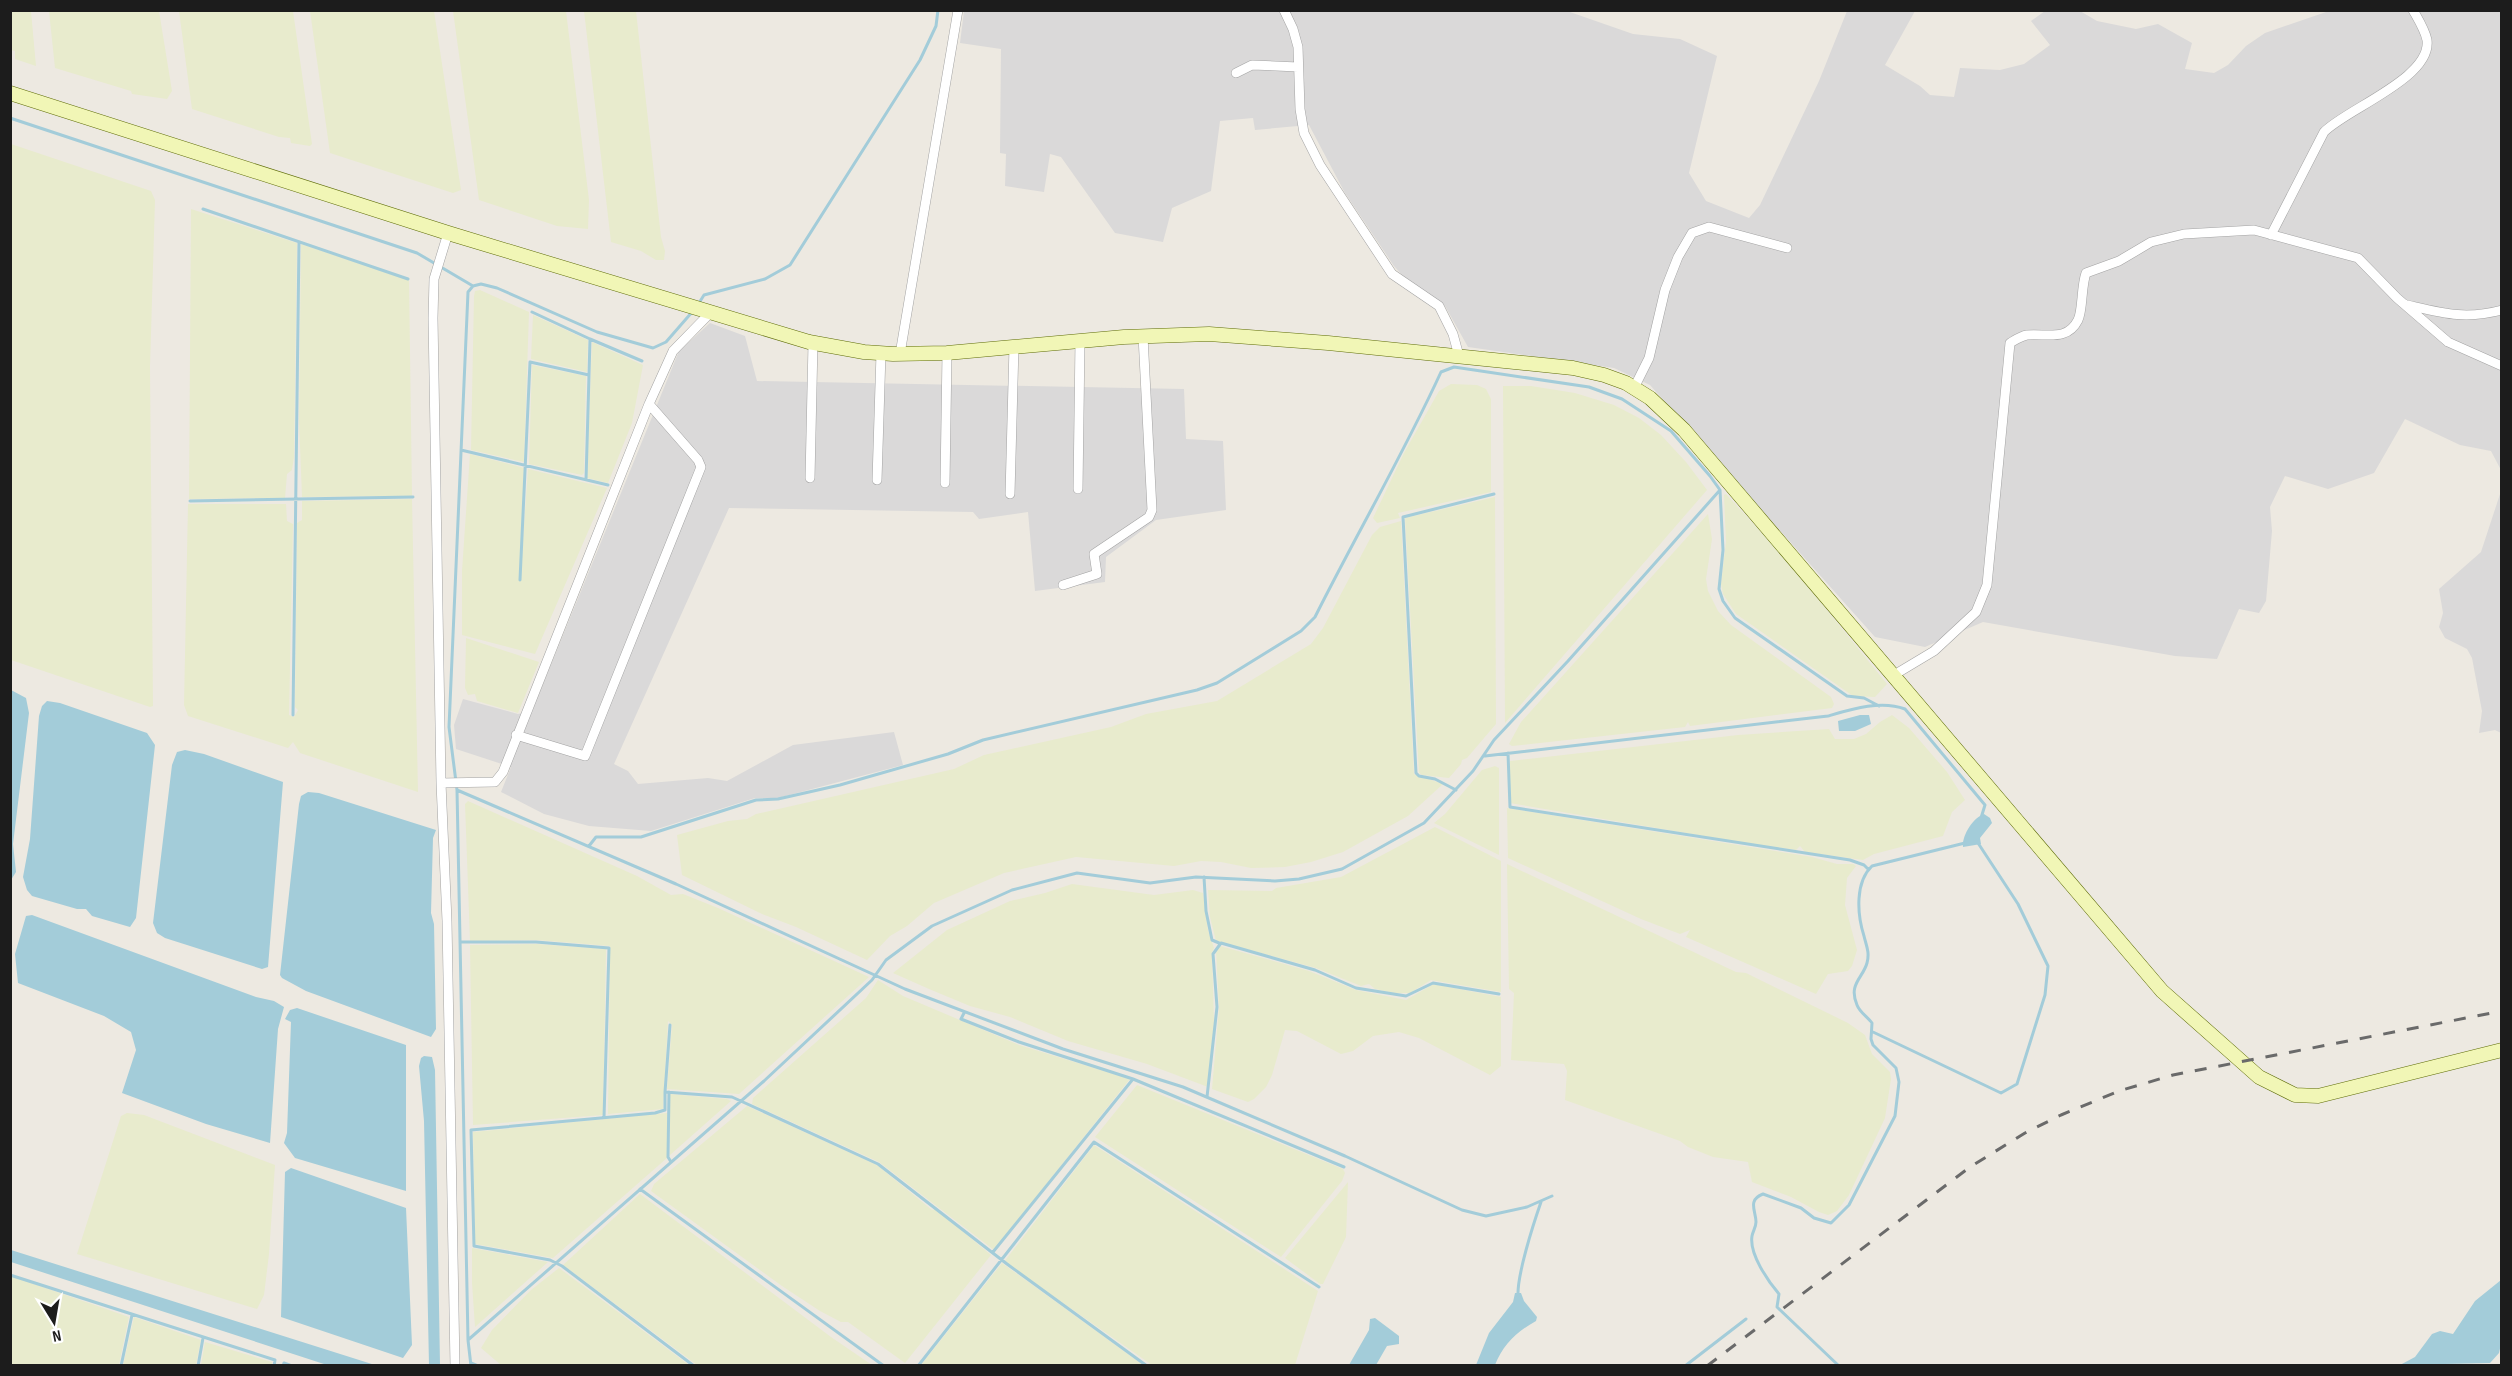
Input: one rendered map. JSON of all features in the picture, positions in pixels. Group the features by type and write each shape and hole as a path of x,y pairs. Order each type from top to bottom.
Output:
{"main road":[{"path":"10,93 448,233 813,343 900,354 1143,336 1232,336 1459,356 1573,368 1604,375 1650,398 1684,430 2162,991 2268,1083 2295,1095 2318,1096 2502,1050"}],"street":[{"path":"900,354 958,10"},
{"path":"1284,10 1298,47 1304,133 1320,165 1392,274 1439,306 1453,334 1459,356"},
{"path":"2271,235 2324,132 2332,123 2371,102 2419,65 2426,54 2427,40 2413,10"},
{"path":"1236,73 1252,65 1298,68"},
{"path":"1634,388 1649,358 1665,290 1678,257 1692,233 1709,227 1787,248"},
{"path":"1894,675 1934,651 1976,612 1987,585 2010,343 2025,335 2048,337 2065,334 2078,319 2081,286 2086,273 2119,261 2151,242 2184,234 2254,230 2358,258 2405,305 2448,342 2502,366"},
{"path":"448,233 434,279 441,783 447,921 455,1365"},
{"path":"2405,305 2450,316 2482,315 2502,310"},
{"path":"441,783 495,782 503,772 649,404 673,351 711,312"},
{"path":"1064,585 1097,574 1094,554 1149,517 1152,510 1143,336"},
{"path":"1078,489 1080,340"},
{"path":"810,478 813,343"},
{"path":"1010,494 1014,346"},
{"path":"945,483 947,352"},
{"path":"877,480 881,353"},
{"path":"516,735 585,756 694,488 701,467 698,460 649,404"}],"shaded area":[{"path":"964,11 1567,11 1633,34 1680,39 1717,56 1689,173 1706,201 1749,218 1760,205 1819,81 1847,11 1915,11 1885,65 1920,86 1930,95 1954,97 1960,68 2000,70 2024,64 2050,45 2031,21 2045,11 2080,11 2097,21 2136,29 2158,24 2192,43 2185,69 2214,73 2228,65 2246,46 2265,33 2329,11 2501,11 2501,470 2491,451 2460,445 2405,419 2374,473 2328,489 2285,476 2270,507 2272,531 2266,601 2259,613 2239,609 2217,659 2175,656 1983,622 1925,647 1875,637 1650,385 1614,368 1468,347 1445,306 1410,284 1394,266 1345,193 1309,125 1255,130 1253,118 1220,121 1211,191 1172,208 1163,242 1115,233 1061,157 1050,154 1044,192 1005,186 1006,154 1000,153 1001,49 960,43"},
{"path":"710,323 745,336 757,381 1184,389 1186,439 1223,441 1226,510 1156,520 1106,557 1105,582 1035,591 1028,512 979,519 973,512 729,508 614,764 628,771 638,784 708,778 727,781 793,745 894,732 903,765 778,798 755,798 651,831 589,826 544,814 501,792 511,767 456,749 454,725 463,699 518,714 532,711 679,351"},
{"path":"2501,491 2501,733 2495,730 2479,733 2482,711 2472,658 2467,649 2445,638 2439,627 2443,613 2439,589 2481,552"}],"green space":[{"path":"11,10 31,11 36,66 15,59 15,51 11,50"},
{"path":"49,11 159,11 172,91 167,99 132,94 131,91 55,68"},
{"path":"179,11 293,11 312,144 310,146 291,143 290,138 279,137 192,109"},
{"path":"310,11 434,11 461,190 453,193 330,153"},
{"path":"453,11 566,11 589,200 588,229 557,226 479,200"},
{"path":"584,11 636,11 661,237 665,251 664,260 656,260 641,251 611,242"},
{"path":"11,144 151,191 155,200 150,367 153,706 150,707 11,660"},
{"path":"191,209 297,243 294,457 292,470 287,474 285,498 189,499"},
{"path":"301,244 409,280 412,496 302,497 299,420"},
{"path":"480,290 529,312 524,462 471,450 474,296 475,291"},
{"path":"533,315 588,340 587,372 531,359"},
{"path":"592,342 643,365 632,423 608,483 587,478"},
{"path":"532,365 586,376 584,473 582,475 529,464"},
{"path":"1451,384 1477,385 1486,389 1491,399 1491,492 1398,513 1400,518 1377,523 1373,518 1404,453 1439,391"},
{"path":"1503,386 1531,386 1575,393 1614,405 1639,418 1661,435 1686,462 1707,490 1505,723"},
{"path":"470,454 524,468 520,582 528,469 607,488 535,654 462,635 462,571"},
{"path":"1726,494 1783,556 1887,684 1875,697 1853,696 1736,614 1723,594 1721,584 1726,542 1724,495"},
{"path":"1495,497 1496,724 1467,758 1462,760 1449,778 1422,775 1419,773 1405,518"},
{"path":"412,499 418,792 300,753 293,742 288,748 188,716 184,705 188,504 286,504 287,521 293,524 289,715 294,717 298,710 295,707 297,523 302,520 302,501"},
{"path":"1708,514 1712,539 1706,579 1708,591 1718,611 1731,625 1831,697 1834,704 1832,708 1690,726 1688,722 1685,727 1512,746 1509,744 1521,722"},
{"path":"1401,521 1414,774 1443,784 1408,816 1343,852 1285,867 1251,868 1221,862 1201,861 1174,866 1076,857 1004,873 934,903 907,926 890,936 867,960 762,914 682,875 677,835 728,821 747,819 756,814 954,769 984,755 1111,727 1146,714 1217,701 1311,644 1323,628 1372,535 1380,527"},
{"path":"466,638 539,662 518,713 477,701 475,694 468,695 465,688"},
{"path":"1892,715 1909,728 1947,772 1965,800 1952,812 1943,836 1874,854 1863,860 1805,852 1800,846 1796,850 1739,842 1510,803 1510,761 1738,735 1829,729 1835,739 1854,739 1866,734"},
{"path":"1495,766 1499,768 1499,855 1434,823 1445,814 1482,770"},
{"path":"468,801 637,876 671,895 683,894 718,908 869,977 739,1094 667,1089 672,1025 668,1021 663,1109 608,1114 610,946 537,940 470,941 465,804"},
{"path":"1507,808 1812,857 1837,864 1853,864 1856,866 1847,878 1845,905 1857,950 1852,966 1848,971 1828,974 1816,994 1686,937 1690,930 1680,934 1641,919 1508,858"},
{"path":"1435,827 1501,861 1501,992 1431,980 1410,993 1394,993 1375,989 1369,984 1361,986 1316,968 1216,941 1210,917 1208,890 1272,891 1276,888 1341,877"},
{"path":"1507,864 1736,972 1746,973 1848,1023 1865,1035 1872,1054 1890,1072 1885,1118 1849,1195 1837,1211 1828,1215 1819,1212 1791,1197 1752,1182 1748,1162 1713,1157 1688,1147 1680,1141 1565,1100 1567,1071 1564,1064 1511,1060 1514,993 1509,989"},
{"path":"1072,884 1154,895 1193,890 1203,893 1208,930 1214,948 1212,953 1214,1023 1208,1087 1147,1064 1068,1041 1010,1017 970,1006 893,973 947,930 1010,901"},
{"path":"537,944 606,949 603,1115 473,1125 470,945"},
{"path":"1220,946 1309,971 1356,990 1406,1000 1432,985 1501,997 1501,1066 1490,1075 1419,1038 1399,1032 1373,1036 1353,1051 1341,1054 1297,1031 1285,1030 1272,1075 1266,1087 1254,1099 1248,1102 1212,1089 1219,1008 1216,950"},
{"path":"878,980 903,996 1019,1045 1130,1079 994,1250 879,1162 752,1104 753,1098 866,998"},
{"path":"1137,1085 1343,1169 1345,1173 1342,1181 1281,1257 1095,1137"},
{"path":"670,1094 727,1099 731,1101 670,1155"},
{"path":"747,1106 877,1165 932,1210 936,1209 991,1255 905,1363 848,1322 841,1322 820,1311 782,1286 651,1191 654,1184"},
{"path":"127,1113 144,1115 275,1165 264,1295 257,1309 77,1254 121,1116"},
{"path":"667,1113 667,1158 553,1258 475,1244 473,1132"},
{"path":"1094,1145 1318,1291 1295,1365 1152,1365 1004,1262"},
{"path":"1348,1182 1346,1237 1323,1284 1320,1284 1285,1258"},
{"path":"640,1194 872,1365 697,1365 563,1265"},
{"path":"472,1248 548,1262 475,1327 472,1283"},
{"path":"1002,1263 1059,1304 1143,1365 921,1365"},
{"path":"559,1268 689,1365 501,1365 481,1348 492,1330 531,1290"},
{"path":"11,1276 129,1317 119,1365 11,1365"},
{"path":"134,1317 201,1340 196,1365 123,1365"},
{"path":"205,1342 272,1362 272,1365 201,1365"}],"water":[{"path":"11,690 26,698 29,713 13,844 16,872 11,880"},
{"path":"47,701 60,703 147,733 155,745 136,918 130,927 92,916 86,909 77,909 32,896 27,890 23,877 30,839 39,716 42,706"},
{"path":"1869,715 1871,724 1855,731 1839,731 1838,721"},
{"path":"185,750 204,754 283,782 268,967 262,969 165,938 157,933 153,923 172,765 177,752"},
{"path":"308,792 319,793 436,830 433,838 431,913 434,924 436,1029 431,1037 306,991 280,975 299,804 301,796"},
{"path":"1984,814 1990,818 1992,823 1980,838 1981,844 1963,847 1964,837 1969,828 1976,819"},
{"path":"32,915 256,997 274,1001 284,1007 278,1029 270,1143 206,1124 122,1093 136,1050 131,1032 104,1016 18,983 15,954 26,916"},
{"path":"297,1008 406,1045 406,1191 295,1158 284,1143 287,1133 291,1022 285,1019 290,1010"},
{"path":"424,1056 432,1057 435,1070 440,1365 429,1365 424,1121 419,1066"},
{"path":"291,1168 406,1208 412,1345 403,1358 281,1317 285,1172"},
{"path":"10,1250 375,1365 327,1365 11,1262"},
{"path":"2501,1280 2501,1344 2499,1353 2490,1363 2400,1365 2415,1357 2432,1334 2440,1331 2453,1334 2475,1301"},
{"path":"1515,1293 1521,1293 1524,1301 1537,1317 1536,1321 1511,1340 1495,1365 1476,1365 1489,1333 1513,1302"},
{"path":"1375,1318 1399,1336 1399,1344 1387,1346 1376,1365 1349,1365 1369,1330 1370,1319"}],"waterway":[{"path":"699,303 704,295 765,279 790,265 920,60 936,26 938,10"},
{"path":"10,118 417,253 473,286"},
{"path":"203,209 408,279"},
{"path":"293,715 299,242"},
{"path":"471,1366 468,1340 457,790 449,727 468,292 473,286 481,284 497,288 597,332 653,348 666,342 693,311"},
{"path":"532,312 590,339"},
{"path":"520,580 530,362 589,375 590,339 642,361"},
{"path":"589,846 596,837 641,837 756,800 778,799 840,785 948,754 983,740 1197,690 1217,683 1301,631 1315,617 1441,372 1454,367 1589,387 1622,399 1671,431 1720,490 1723,550 1719,589 1723,601 1735,618 1847,696 1864,698 1879,706"},
{"path":"586,480 589,375"},
{"path":"461,450 608,485"},
{"path":"468,1340 764,1081 872,980 886,960 932,926 1012,890 1077,873 1150,883 1196,877 1275,881 1299,879 1342,869 1424,823 1473,771 1494,740 1568,661 1720,490"},
{"path":"1456,790 1435,779 1419,776 1416,773 1403,517 1494,494"},
{"path":"190,501 413,497"},
{"path":"1485,756 1828,716 1867,706 1896,706 1905,709 1985,805 1981,818"},
{"path":"1508,753 1510,807 1850,860 1868,869"},
{"path":"457,790 676,884 905,989 1063,1049 1183,1087 1345,1156 1462,1210 1486,1216 1527,1207 1552,1196"},
{"path":"1839,1366 1777,1307 1779,1294 1765,1275 1753,1251 1752,1236 1756,1226 1754,1203 1755,1199 1763,1194 1801,1208 1814,1218 1831,1223 1849,1205 1895,1116 1899,1082 1896,1068 1873,1045 1872,1023 1860,1010 1855,998 1855,986 1865,968 1868,955 1859,908 1860,889 1866,873 1872,866 1965,843"},
{"path":"1873,1032 2001,1093 2017,1084 2045,995 2048,966 2018,904 1978,843"},
{"path":"1204,877 1206,911 1212,940 1219,943"},
{"path":"461,942 536,942 609,948 604,1118"},
{"path":"1207,1097 1217,1007 1213,954 1221,943 1315,970 1356,988 1406,996 1433,983 1499,994"},
{"path":"964,1013 961,1019 1019,1042 1133,1079 993,1252"},
{"path":"665,1092 670,1025"},
{"path":"1133,1079 1344,1167"},
{"path":"694,1366 562,1266 550,1260 474,1246 471,1130 655,1113 665,1110 665,1092 732,1097 878,1164 1007,1264 1147,1366"},
{"path":"669,1092 668,1157 671,1162"},
{"path":"918,1366 1094,1142 1319,1287"},
{"path":"640,1189 884,1366"},
{"path":"1518,1296 1523,1263 1541,1202"},
{"path":"10,1275 275,1360 274,1366"},
{"path":"121,1366 132,1315"},
{"path":"1685,1366 1746,1319"},
{"path":"198,1366 203,1338"},
{"path":"283,1366 284,1363 292,1366"},
{"path":"471,1363 478,1366"}],"railway":[{"path":"1707,1366 1970,1167 2025,1133 2061,1115 2119,1091 2173,1075 2502,1011"}]}
